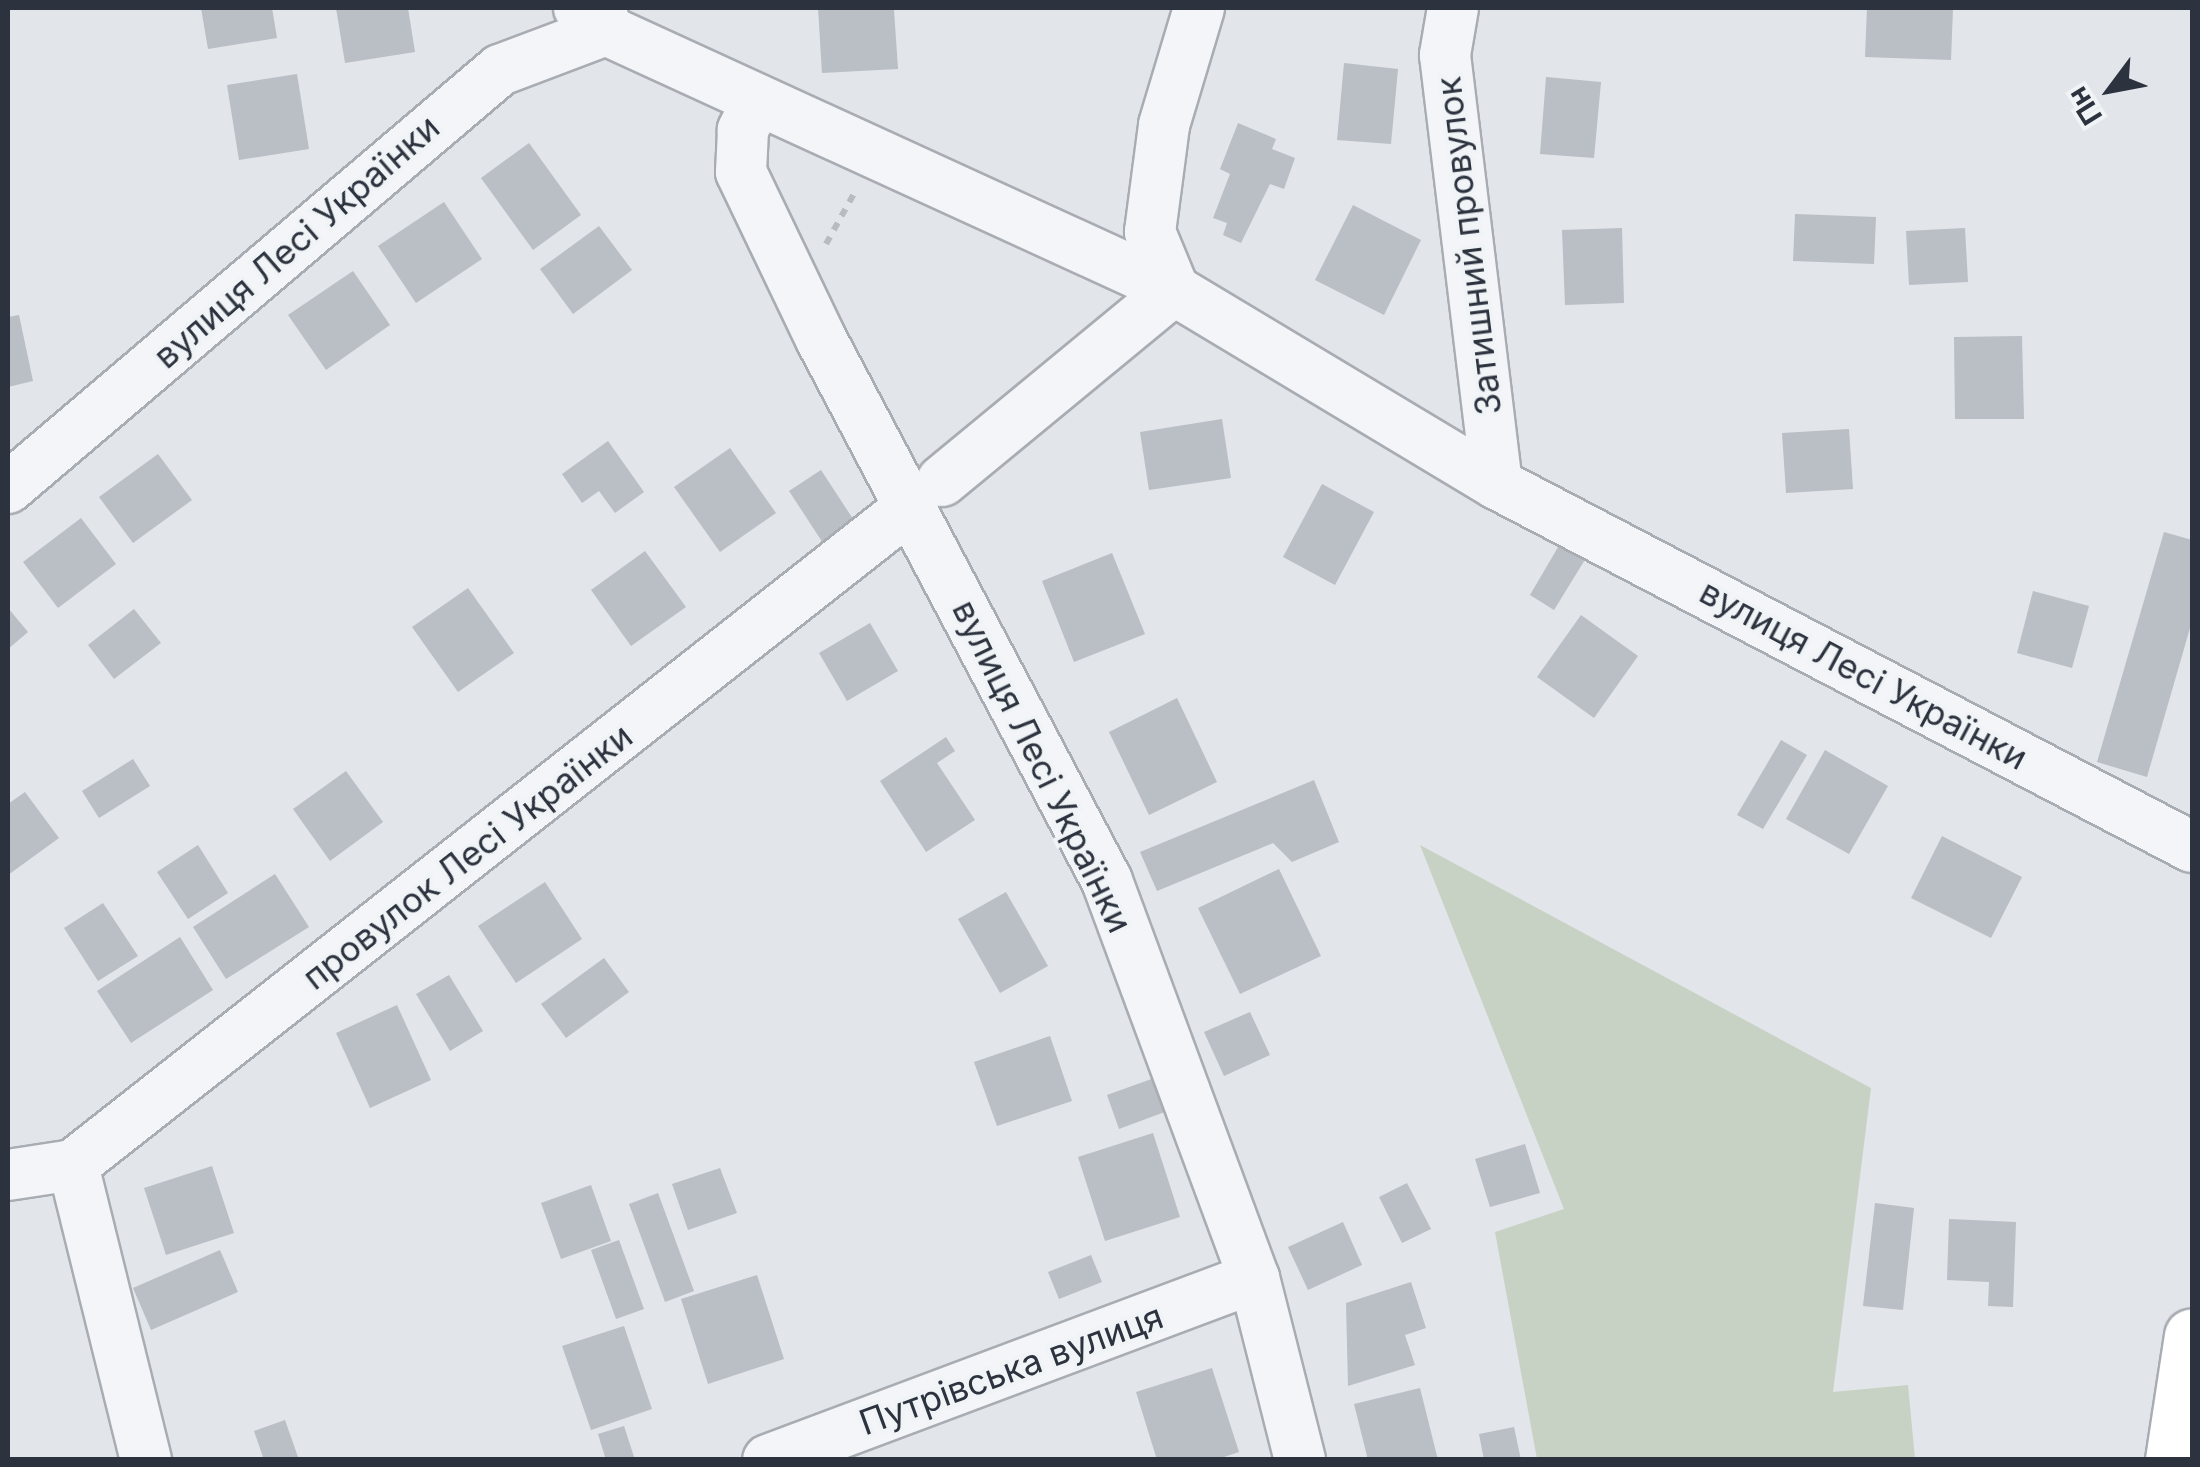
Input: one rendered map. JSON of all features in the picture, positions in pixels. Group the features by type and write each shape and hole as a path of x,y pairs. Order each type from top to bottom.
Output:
{"main road":[{"path":"2173,1460 2192,1336"}],"street":[{"path":"928,493 1174,290 1150,232 1164,125 1199,8"},
{"name":"Затишний провулок","path":"1453,8 1445,55 1498,484"},
{"name":"вулиця Лесі Українки","path":"8,488 500,70 596,15 758,100 1174,290 1498,484 2192,847"},
{"name":"вулиця Лесі Українки","path":"758,100 742,130 741,172 821,339 928,493 1107,881 1254,1278 1300,1460"},
{"name":"провулок Лесі Українки","path":"8,1175 74,1165 928,493"},
{"path":"74,1165 146,1460"},
{"name":"Путрівська вулиця","path":"768,1460 1254,1278"}],"path":[{"path":"823,251 856,189 905,167"}],"green space":[{"path":"1420,845 1871,1088 1833,1392 1908,1385 1915,1459 1537,1459 1495,1232 1564,1209"}],"building":[{"path":"201,8 272,8 277,38 208,49"},
{"path":"336,8 408,8 415,52 345,63"},
{"path":"818,8 894,10 898,69 822,73"},
{"path":"1867,8 1953,8 1951,60 1865,57"},
{"path":"1344,63 1398,69 1391,144 1337,140"},
{"path":"297,74 309,149 239,160 227,85"},
{"path":"1546,77 1601,82 1594,158 1540,154"},
{"path":"1238,123 1276,139 1272,149 1295,158 1284,189 1270,184 1241,243 1223,235 1227,223 1213,218 1230,174 1220,169"},
{"path":"529,143 581,215 533,250 481,178"},
{"path":"444,202 482,259 416,303 378,246"},
{"path":"1353,205 1421,240 1384,315 1315,280"},
{"path":"1795,214 1876,217 1874,264 1793,261"},
{"path":"599,226 632,270 573,314 540,269"},
{"path":"1622,228 1624,303 1565,305 1562,230"},
{"path":"1965,228 1968,282 1909,285 1906,231"},
{"path":"353,271 390,325 326,370 288,315"},
{"path":"19,315 33,381 8,387 8,317"},
{"path":"2022,336 2024,419 1955,419 1954,337"},
{"path":"1222,419 1231,478 1149,490 1140,432"},
{"path":"1849,429 1853,489 1786,493 1782,433"},
{"path":"608,441 644,492 615,513 599,491 582,503 562,474"},
{"path":"730,448 776,513 720,552 674,487"},
{"path":"158,454 192,500 133,543 99,497"},
{"path":"821,470 855,522 823,543 789,491"},
{"path":"1322,484 1374,512 1335,585 1283,557"},
{"path":"81,518 116,564 58,608 23,562"},
{"path":"2164,532 2192,540 2192,621 2147,777 2097,762"},
{"path":"1561,542 1586,558 1554,610 1530,595"},
{"path":"645,551 686,607 631,646 591,590"},
{"path":"1112,553 1145,634 1074,662 1042,581"},
{"path":"468,588 514,653 458,692 412,627"},
{"path":"2033,591 2089,606 2072,668 2017,653"},
{"path":"8,608 28,632 8,649"},
{"path":"134,609 161,643 114,679 88,645"},
{"path":"1581,615 1638,656 1594,718 1537,677"},
{"path":"870,623 898,671 847,701 819,653"},
{"path":"1177,698 1217,782 1149,815 1109,732"},
{"path":"946,737 955,751 937,763 975,820 926,852 880,781"},
{"path":"1781,740 1807,755 1763,829 1737,815"},
{"path":"1825,750 1888,786 1849,854 1786,819"},
{"path":"133,759 150,786 99,818 82,791"},
{"path":"346,771 383,822 330,861 293,809"},
{"path":"1314,780 1339,842 1292,862 1273,843 1157,891 1140,852"},
{"path":"25,792 59,838 8,875 8,804"},
{"path":"1942,836 2022,877 1991,938 1911,898"},
{"path":"198,845 228,893 188,919 157,872"},
{"path":"1279,869 1321,956 1240,994 1198,908"},
{"path":"275,874 309,927 226,979 193,927"},
{"path":"545,882 582,939 516,983 478,926"},
{"path":"1006,892 1048,966 1000,993 958,919"},
{"path":"103,903 138,956 98,981 64,928"},
{"path":"180,937 213,990 131,1043 97,991"},
{"path":"604,958 629,992 566,1038 541,1004"},
{"path":"449,975 483,1031 450,1051 416,994"},
{"path":"397,1005 431,1080 370,1108 336,1033"},
{"path":"1250,1012 1270,1055 1224,1076 1204,1032"},
{"path":"1050,1036 1072,1101 997,1126 974,1062"},
{"path":"1157,1077 1170,1110 1119,1129 1107,1095"},
{"path":"1153,1133 1180,1217 1105,1241 1078,1157"},
{"path":"1525,1144 1540,1193 1490,1207 1475,1159"},
{"path":"212,1166 234,1233 166,1255 144,1188"},
{"path":"720,1168 737,1213 688,1230 672,1184"},
{"path":"1407,1183 1431,1229 1402,1243 1379,1197"},
{"path":"591,1185 611,1241 561,1259 541,1203"},
{"path":"658,1193 694,1291 665,1302 629,1204"},
{"path":"1875,1203 1914,1208 1903,1310 1863,1306"},
{"path":"1949,1219 2016,1222 2013,1307 1988,1306 1989,1282 1947,1280"},
{"path":"1343,1222 1362,1265 1308,1290 1288,1247"},
{"path":"619,1240 644,1309 616,1319 591,1250"},
{"path":"220,1250 238,1292 151,1330 133,1288"},
{"path":"1091,1255 1102,1282 1059,1299 1048,1272"},
{"path":"757,1275 784,1359 708,1384 681,1299"},
{"path":"1411,1282 1426,1328 1405,1335 1415,1365 1348,1386 1346,1303"},
{"path":"624,1326 652,1409 591,1430 562,1346"},
{"path":"1212,1368 1239,1452 1215,1460 1157,1460 1136,1392"},
{"path":"1420,1388 1438,1460 1368,1460 1354,1404"},
{"path":"285,1420 299,1460 264,1460 254,1431"},
{"path":"624,1426 635,1460 606,1460 598,1434"},
{"path":"1514,1427 1521,1460 1484,1460 1479,1434"}]}
